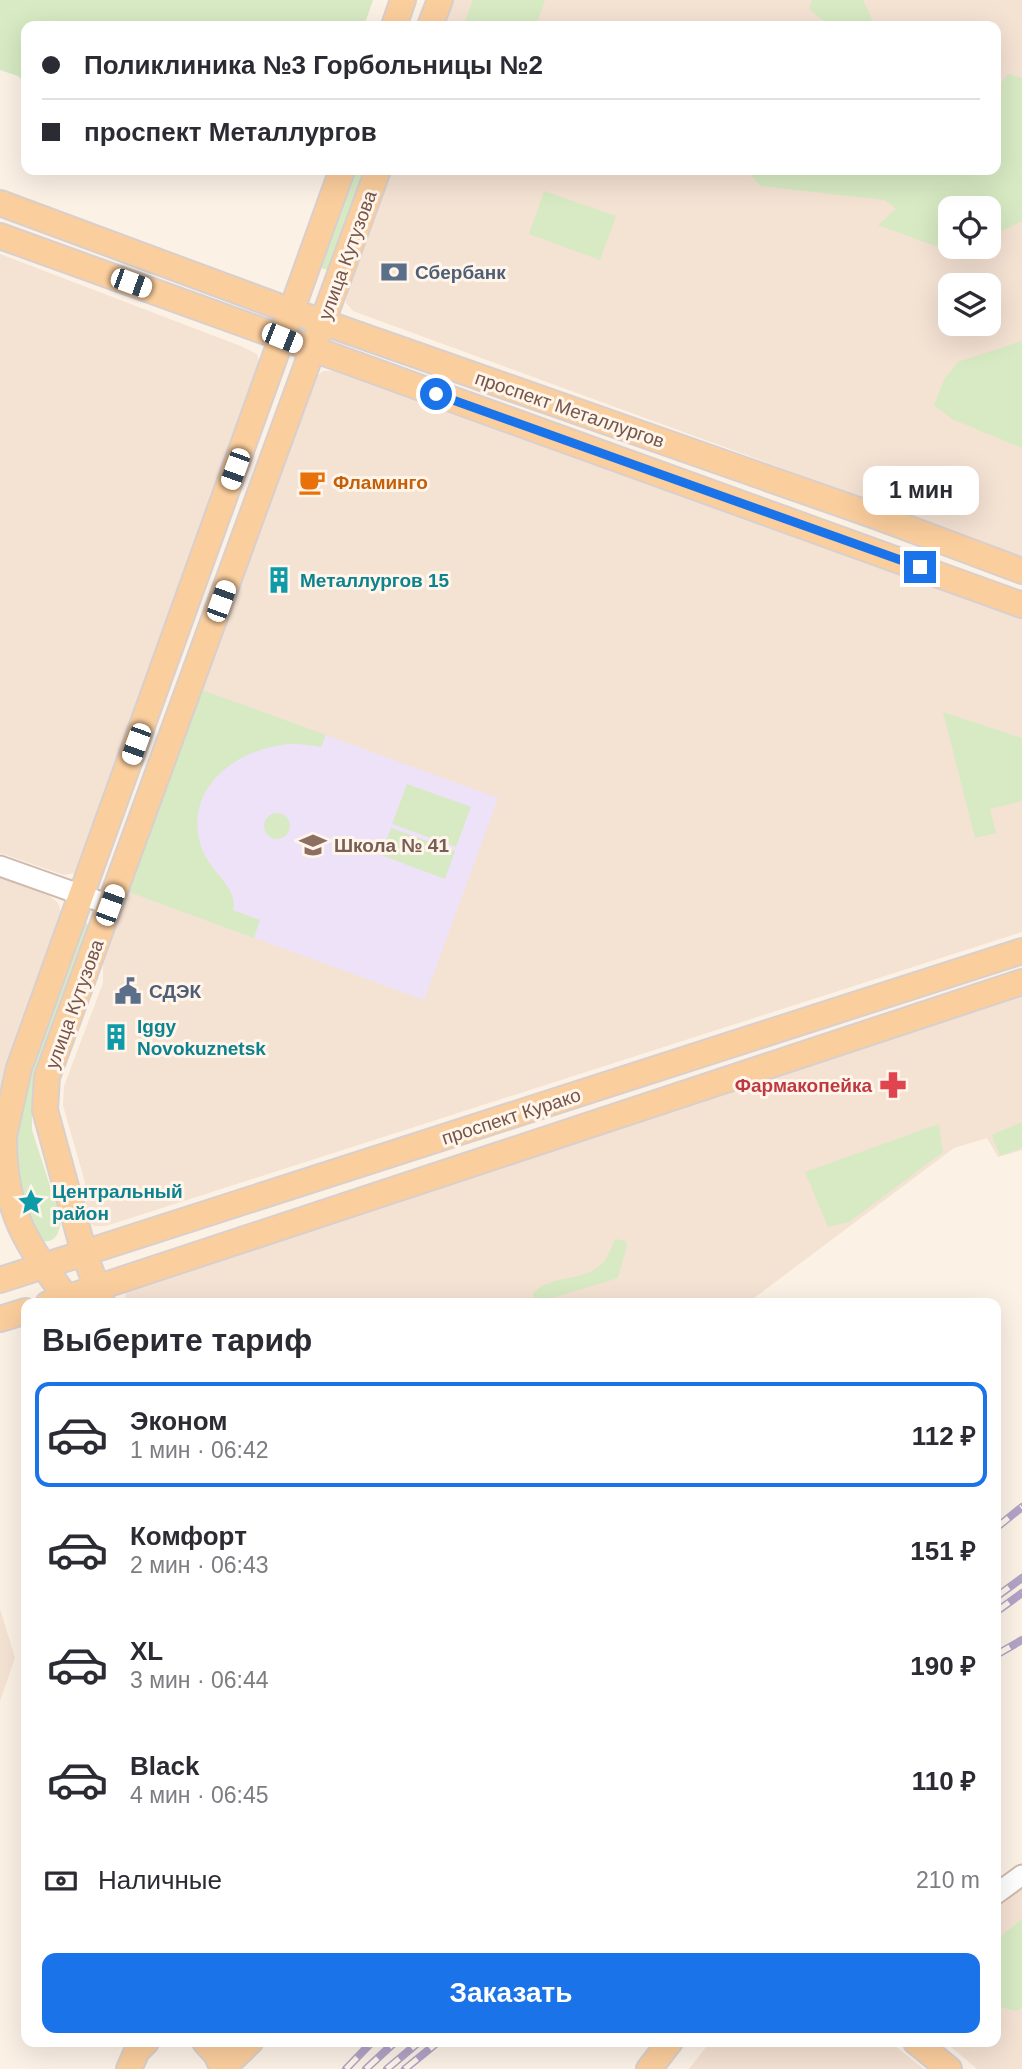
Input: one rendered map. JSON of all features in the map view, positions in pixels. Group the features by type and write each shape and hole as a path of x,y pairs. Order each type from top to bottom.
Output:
{"main road":[{"path":"396,21 403,0"},
{"path":"432,21 440,0"},
{"name":"улица Кутузова","path":"60,1298 45,1266 32,1252 13,1214 2,1148 8,1077 82,896 340,175"},
{"name":"улица Кутузова","path":"100,1296 85,1253 45,1110 47,1077 376,175"},
{"name":"проспект Металлургов","path":"0,203 291,311 1022,571"},
{"name":"проспект Металлургов","path":"0,236 1022,605"},
{"name":"проспект Курако","path":"0,1280 1015,954"},
{"name":"проспект Курако","path":"100,1296 1020,982"},
{"path":"0,1319 21,1313"},
{"path":"129,2069 141,2047"},
{"path":"210,2047 223,2069 245,2047"},
{"path":"649,2069 666,2047"},
{"path":"922,2047 949,2069"}],"street":[{"path":"0,866 110,905"},
{"path":"1015,954 1020,982"},
{"path":"1001,1890 1022,1875"}],"shaded area":[{"path":"449,0 1022,0 1022,556 353,311 346,303 346,293 386,175 1001,175 1001,21 441,21"},
{"path":"0,254 243,347 257,354 260,365 80,863 74,873 64,875 0,853"},
{"path":"324,371 332,371 1022,614 1022,932 106,1226 94,1226 79,1205 85,1182 63,1106 64,1086 103,983 103,948 316,376"},
{"name":"Школа № 41","path":"202,690 498,798 424,1000 129,892"},
{"path":"0,878 50,896 58,903 61,912 0,1088"},
{"path":"1022,996 1022,1150 998,1157 987,1138 954,1148 754,1298 125,1298 127,1288 135,1280"},
{"path":"0,1609 15,1658 0,1701"},
{"path":"1022,1885 1022,2069 977,2069 951,2047 1001,2047 1001,1900"},
{"path":"706,2047 896,2047 924,2069 689,2069"}],"green space":[{"path":"0,0 373,0 366,21 21,21 21,79 0,70"},
{"path":"473,0 545,0 538,21 465,21"},
{"path":"812,0 863,0 873,21 824,21 809,9"},
{"path":"1008,74 1022,78 1022,221 1001,231 1001,196 938,196 938,247 878,225 896,209 885,200 760,186 750,175 1001,175 1001,83"},
{"path":"350,175 366,175 331,271 318,267"},
{"path":"544,191 616,216 600,260 529,234"},
{"path":"1022,341 1022,448 952,419 934,405 945,378 958,362"},
{"path":"202,690 326,735 321,747 293,744 269,747 233,763 218,775 200,806 197,825 201,846 232,894 233,910 260,920 254,938 129,892"},
{"path":"943,712 1022,738 1022,801 990,809 996,833 975,838"},
{"path":"407,784 471,807 456,847 392,824"},
{"path":"277,813 286,817 290,826 286,835 277,839 268,835 264,826 268,817"},
{"path":"391,828 455,851 445,879 381,855"},
{"path":"85,920 89,927 32,1092 32,1130 61,1220 56,1236 50,1241 41,1241 25,1219 16,1185 14,1118"},
{"path":"1022,1122 1022,1148 1000,1156 992,1135"},
{"path":"939,1124 943,1152 849,1222 828,1227 805,1172"},
{"path":"615,1239 626,1241 618,1278 552,1298 534,1298 533,1293 541,1287 590,1272 606,1258"},
{"path":"1022,1919 1022,2008 1016,2011 1001,2007 1001,1936"}],"railway":[{"path":"1001,1524 1022,1507"},
{"path":"1001,1593 1022,1578"},
{"path":"1001,1608 1022,1593"},
{"path":"1001,1652 1022,1640"},
{"path":"346,2069 367,2047"},
{"path":"366,2069 390,2047"},
{"path":"387,2069 413,2047"},
{"path":"405,2069 432,2047"}],"place":[{"name":"Сбербанк","path":"394,272"},
{"name":"Фламинго","path":"312,482"},
{"name":"Металлургов 15","path":"279,580"},
{"name":"Школа № 41","path":"313,845"},
{"name":"СДЭК","path":"128,991"},
{"name":"Iggy Novokuznetsk","path":"116,1037"},
{"name":"Фармакопейка","path":"893,1085"},
{"name":"Центральный район","path":"31,1202"}],"route":[{"path":"436,394 920,567"}]}
